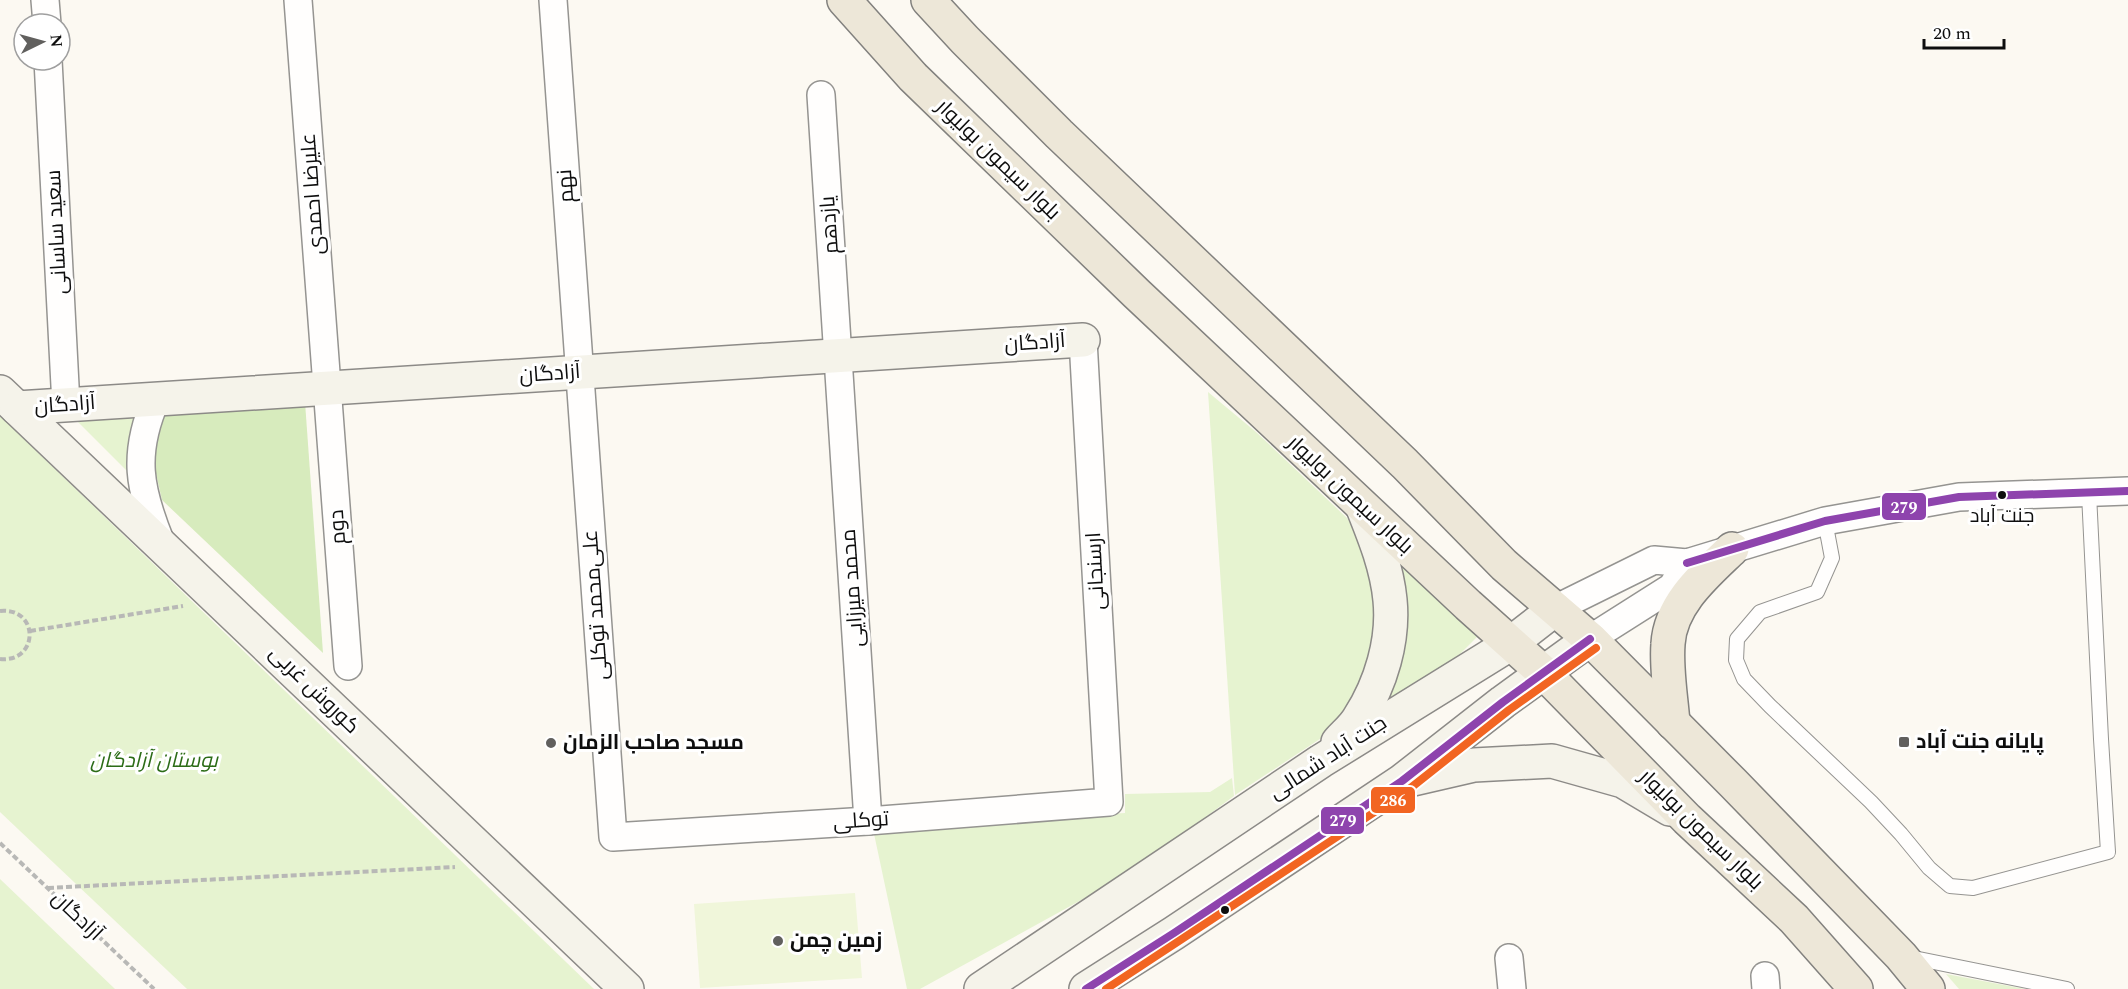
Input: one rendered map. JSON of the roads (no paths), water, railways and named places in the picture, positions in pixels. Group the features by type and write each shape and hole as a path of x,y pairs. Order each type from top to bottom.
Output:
{"main road":[{"name":"بلوار سیمون بولیوار","path":"844,0 930,94 1137,294 1510,644 1543,672 1687,819 1794,919 1856,989"},
{"path":"928,0 1059,134 1405,464 1504,565 1590,639 1901,956 1928,989"},
{"path":"1673,723 1668,673 1668,642 1674,622 1681,605 1699,582 1732,549"}],"street":[{"name":"علیرضا احمدی","path":"298,0 328,388"},
{"name":"نهم","path":"553,0 579,372"},
{"name":"سعید ساسانی","path":"49,72 66,405"},
{"name":"یازدهم","path":"821,95 838,356"},
{"name":"آزادگان","path":"9,400 66,405 1083,340"},
{"name":"ارسنجانی","path":"1083,340 1109,802"},
{"name":"محمد میرزایی","path":"838,356 868,820"},
{"name":"علی‌محمد توکلی","path":"579,372 613,837"},
{"name":"دوم","path":"328,388 348,666"},
{"path":"156,399 147,419 143,436 140,473 146,506 163,546"},
{"name":"کوروش غربی","path":"9,400 627,989"},
{"name":"جنت آباد شمالی","path":"981,989 1321,761 1510,644 1555,609 1654,560 1687,563 1825,521 1959,497 2128,491"},
{"path":"1321,761 1358,719 1372,695 1383,667 1391,624 1390,599 1380,552 1364,508"},
{"path":"1086,989 1402,782 1543,672 1672,587 1687,563"},
{"path":"1402,782 1474,765 1552,761 1623,781 1687,819"},
{"name":"توکلی","path":"613,837 1109,802"},
{"path":"1509,958 1512,989"}],"lane":[{"path":"1825,521 1832,558 1817,592 1760,612 1737,639 1736,660 1744,679 1804,740 1840,771 1901,834 1929,868 1950,886 1973,888 2108,852 2089,494"},
{"path":"1901,956 2067,989"}],"place":[{"name":"جنت آباد","path":"2002,495"},
{"name":"پایانه جنت آباد","path":"1904,742"},
{"name":"مسجد صاحب الزمان","path":"551,743"},
{"name":"زمین چمن","path":"778,941"}],"park label":[{"name":"بوستان آزادگان","path":"154,761"}]}
